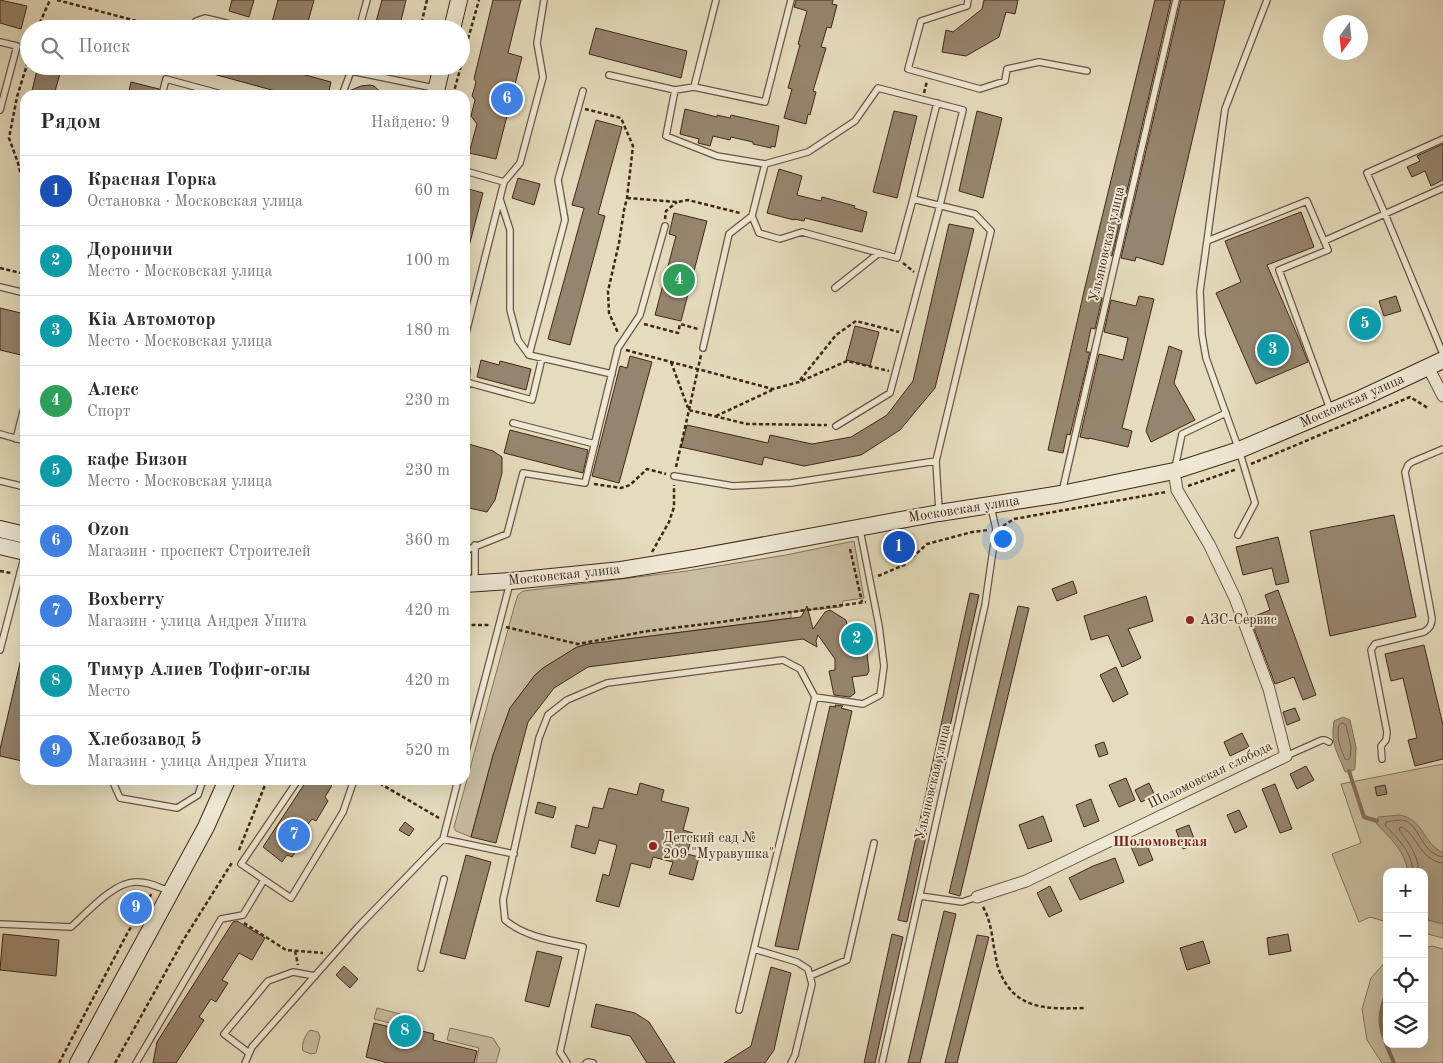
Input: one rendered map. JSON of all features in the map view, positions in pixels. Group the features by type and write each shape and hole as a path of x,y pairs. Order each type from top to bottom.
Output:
{"main road":[{"path":"454,20 459,0"},
{"path":"436,90 440,75"},
{"name":"Московская улица","path":"470,584 621,570 939,513 1061,494 1174,471 1239,450 1362,398 1436,364"},
{"path":"0,530 20,534"},
{"path":"0,546 20,551"},
{"path":"78,1063 164,889 206,827 225,785"}],"street":[{"path":"1436,364 1443,396"},
{"name":"Шоломовская слобода","path":"977,898 1026,881 1286,756 1269,690 1235,598 1209,544 1177,490 1174,471"}],"lane":[{"path":"361,20 367,0"},
{"path":"470,317 504,182 520,163 543,77 536,42 544,0"},
{"path":"694,87 716,0"},
{"path":"609,75 675,90 694,87 765,102 791,0"},
{"path":"968,0 967,6 921,21 908,70 980,89 1005,81 1007,69 1039,62 1087,72"},
{"name":"Ульяновская улица","path":"1061,494 1176,0"},
{"path":"1238,535 1255,503 1239,450 1206,358 1202,335 1200,291 1225,109 1267,0"},
{"path":"200,20 205,18 213,20"},
{"path":"0,42 17,46 0,110"},
{"path":"344,90 349,75"},
{"path":"373,75 428,90"},
{"path":"163,90 166,79 207,90"},
{"path":"675,90 666,136 717,156 765,164 808,152 816,147 854,121 878,88 963,110 890,393 836,426"},
{"path":"529,355 565,220 558,180 583,91"},
{"path":"765,164 752,216 759,233 780,239 802,232 898,258 937,103"},
{"path":"1443,139 1367,173 1443,354"},
{"path":"470,172 504,182"},
{"path":"1324,241 1443,188"},
{"path":"500,199 510,230 510,310 518,340 529,355 612,374"},
{"path":"913,199 975,214 991,231 936,461 939,513"},
{"path":"1207,241 1307,201 1328,250 1279,270 1331,411"},
{"path":"703,348 729,234 752,216"},
{"path":"470,547 507,534 523,472 585,483 618,348 640,315 665,226"},
{"path":"835,288 879,253"},
{"path":"0,287 20,293"},
{"path":"470,383 532,400 542,358"},
{"path":"1174,471 1182,434 1226,414"},
{"path":"16,439 20,423"},
{"path":"513,423 595,444"},
{"path":"0,434 20,440"},
{"path":"1382,759 1380,750 1386,740 1386,732 1371,650 1375,644 1424,632 1432,624 1405,472 1408,465 1412,462 1443,450"},
{"path":"674,476 734,486 791,483 936,461"},
{"path":"0,481 20,486"},
{"name":"Ульяновская улица","path":"882,1063 985,605 996,529 991,505"},
{"path":"815,697 863,704 880,695 884,666 860,527"},
{"path":"470,584 475,545"},
{"path":"0,650 20,572"},
{"path":"470,736 511,581"},
{"path":"567,1063 560,1052 583,947 532,935 515,928 505,920 503,900 539,738 548,715 567,700 607,683 783,660 800,670 815,697 739,1010"},
{"path":"1286,756 1322,740 1330,742"},
{"path":"114,785 120,798 177,808 198,795 201,785"},
{"path":"295,785 241,864 291,898 343,812 352,785"},
{"path":"245,1063 252,1047 334,954 443,840 457,785"},
{"path":"443,840 514,854"},
{"path":"810,976 848,960 874,843"},
{"path":"421,968 444,879"},
{"path":"136,1063 222,919 243,915 264,880"},
{"path":"0,924 71,928 102,898 126,883 136,882 164,889"},
{"path":"920,896 962,902 977,898"},
{"path":"754,949 797,962 808,969 812,984 792,1063"},
{"path":"250,1053 224,1034 268,981 293,972 315,976"},
{"path":"586,1063 593,1063"}],"path":[{"path":"41,20 50,0"},
{"path":"57,0 128,20"},
{"path":"422,20 427,0"},
{"path":"470,32 479,0"},
{"path":"20,171 9,138 24,75"},
{"path":"161,75 166,79"},
{"path":"454,90 458,75"},
{"path":"922,100 928,75"},
{"path":"578,108 621,118 633,146 627,198 608,291 609,313 618,332 618,348 773,389"},
{"path":"627,198 677,202 688,200 752,216"},
{"path":"665,226 666,211 677,202"},
{"path":"898,258 921,278"},
{"path":"0,268 20,273"},
{"path":"799,382 836,335 856,321 906,333"},
{"path":"650,326 678,333 680,324 707,331"},
{"path":"649,556 669,522 674,508 674,476 703,348"},
{"path":"714,416 773,389 799,382 847,361 895,373"},
{"path":"671,362 688,410"},
{"path":"1177,490 1244,467 1410,397 1428,408"},
{"path":"688,410 747,424 836,426"},
{"path":"585,483 621,488 630,486 647,469 674,476"},
{"path":"875,577 904,565 928,544 972,532 996,529 1014,519 1162,493"},
{"path":"850,549 862,602"},
{"path":"470,625 499,626 578,644 648,631 874,600"},
{"path":"115,1063 184,939 237,855 266,785"},
{"path":"383,785 447,822"},
{"path":"59,1063 128,932 164,889"},
{"path":"977,898 986,912 998,969 1007,987 1026,1003 1045,1008 1086,1008"},
{"path":"234,916 286,950 334,954"},
{"path":"295,951 300,973"}],"shaded area":[{"path":"854,541 864,598 843,601 841,607 791,612 791,618 577,647 535,675 510,708 493,755 471,837 456,831 454,827 465,785 470,785 470,769 518,595 523,591 687,571 786,555"},
{"path":"1443,764 1443,938 1428,934 1428,868 1383,868 1383,921 1370,917 1359,922 1332,854 1361,843 1341,784"},
{"path":"1432,946 1443,949 1443,1063 1382,1063 1367,1040 1362,1009 1371,978 1383,964 1383,1048 1428,1048 1428,947"},
{"path":"377,1008 408,1016 405,1027 374,1019"},
{"path":"450,1028 493,1038 500,1049 496,1063 476,1063 479,1048 447,1040"},
{"path":"310,1030 318,1032 320,1037 316,1053 311,1054 303,1051 304,1040"}],"water":[{"path":"1343,717 1350,720 1356,747 1355,769 1345,772 1335,747 1333,736 1334,721"},
{"path":"1400,815 1408,818 1419,826 1431,843 1443,853 1443,924 1428,920 1428,868 1407,868 1400,851 1376,823 1378,817"}],"building":[{"path":"0,0 27,6 23,20 20,20 20,29 0,23"},
{"path":"232,0 254,0 249,17 229,11"},
{"path":"278,0 314,0 308,20 272,20"},
{"path":"382,0 406,0 401,20 376,20"},
{"path":"493,0 521,0 508,53 522,57 496,159 470,153 477,124 471,116 475,100 472,96 476,82 474,79"},
{"path":"796,0 833,0 832,4 837,5 831,28 827,27 821,47 826,48 813,91 816,92 806,124 784,118 792,89 788,88 807,11 794,7"},
{"path":"984,0 1018,0 1015,14 1006,12 999,37 966,56 942,52 946,30 953,32 982,9"},
{"path":"1155,0 1171,0 1112,256 1109,255 1099,297 1102,298 1095,329 1091,328 1086,352 1090,352 1070,435 1067,434 1063,453 1048,450 1085,287"},
{"path":"1181,0 1225,0 1163,265 1136,257 1135,261 1121,258"},
{"path":"596,28 687,51 681,78 589,54"},
{"path":"36,75 60,75 55,90 32,90"},
{"path":"217,75 305,75 331,82 329,90 272,90"},
{"path":"131,82 159,89 159,90 129,90"},
{"path":"370,85 378,90 351,90"},
{"path":"685,109 717,117 717,115 730,118 731,115 779,126 775,147 771,146 771,148 753,144 753,142 731,137 730,140 713,136 710,146 698,143 699,139 680,134"},
{"path":"894,111 917,116 897,198 873,192"},
{"path":"977,111 1002,118 983,198 959,191"},
{"path":"596,120 622,127 598,214 605,216 570,345 548,339 584,208 572,205"},
{"path":"1443,144 1443,180 1431,186 1425,171 1412,177 1407,167 1420,161 1417,156"},
{"path":"779,169 802,176 797,195 821,201 822,197 855,206 854,208 867,212 862,232 805,218 804,221 794,220 767,213"},
{"path":"518,178 540,184 534,205 512,198"},
{"path":"470,189 483,193 470,242"},
{"path":"1301,212 1314,247 1267,265 1308,362 1256,384 1216,293 1241,282 1225,241"},
{"path":"674,213 707,221 681,321 655,315 676,236 669,234"},
{"path":"949,224 974,229 935,388 900,430 861,455 804,466 764,457 762,465 681,447 687,425 768,443 770,435 812,444 851,437 887,415 913,381"},
{"path":"1139,296 1154,299 1122,428 1132,431 1128,447 1080,437 1099,354 1123,360 1128,338 1104,332 1111,300 1136,306"},
{"path":"1396,296 1401,311 1384,316 1379,301"},
{"path":"0,308 20,313 20,355 0,350"},
{"path":"1358,310 1379,318 1371,337 1351,330"},
{"path":"855,326 879,332 870,366 846,360"},
{"path":"1169,346 1182,351 1174,383 1195,420 1151,442 1146,431"},
{"path":"630,356 652,362 619,483 592,476 620,366 627,368"},
{"path":"481,360 499,365 500,361 531,369 526,390 477,377"},
{"path":"510,430 588,450 583,473 504,453"},
{"path":"470,444 493,451 502,457 502,473 495,500 487,512 470,508"},
{"path":"1394,515 1416,617 1330,636 1310,531"},
{"path":"1278,537 1289,582 1276,585 1272,568 1243,575 1236,547"},
{"path":"1073,581 1077,593 1057,601 1052,589"},
{"path":"1278,590 1316,695 1303,700 1294,677 1275,684 1250,618 1270,610 1265,595"},
{"path":"970,593 979,595 907,922 898,920"},
{"path":"1146,596 1153,621 1128,629 1141,658 1122,667 1108,635 1091,640 1084,616"},
{"path":"807,606 813,629 825,612 830,610 846,620 848,629 857,623 869,642 869,652 867,654 869,671 867,675 852,677 855,693 850,697 834,695 829,671 835,670 835,659 818,635 817,647 803,639 588,667 554,688 528,722 496,843 471,837 493,755 510,708 535,675 543,668 577,647 588,644 801,617"},
{"path":"1018,606 1029,608 960,896 949,893"},
{"path":"1424,645 1443,725 1443,759 1415,766 1408,740 1417,738 1403,678 1391,681 1385,654"},
{"path":"20,663 20,761 0,756"},
{"path":"1116,667 1128,694 1113,702 1100,675"},
{"path":"835,705 843,706 841,708 852,711 798,950 775,946 830,706 836,707"},
{"path":"1295,708 1300,720 1287,725 1283,712"},
{"path":"1242,733 1249,747 1230,756 1224,742"},
{"path":"1104,742 1108,754 1099,757 1095,745"},
{"path":"1306,766 1314,780 1297,789 1290,774"},
{"path":"1126,778 1135,800 1119,807 1109,785"},
{"name":"Детский сад № 209 \"Муравушка\"","path":"640,783 664,790 661,801 689,808 683,830 693,833 687,854 699,857 693,880 669,874 673,862 653,857 650,868 631,863 619,907 596,901 603,874 609,876 617,845 599,840 595,854 571,847 576,825 588,828 593,807 603,809 609,788 637,795"},
{"path":"1149,783 1155,796 1141,802 1135,790"},
{"path":"1275,784 1292,829 1280,833 1262,789"},
{"path":"304,785 332,785 325,797 328,801 316,821 312,819 300,834 305,837 292,857 287,855 282,862 263,847"},
{"path":"1385,785 1387,794 1377,796 1375,787"},
{"path":"1091,799 1099,821 1084,827 1076,805"},
{"path":"538,802 556,807 553,818 535,813"},
{"path":"1239,810 1247,827 1235,833 1227,815"},
{"path":"1043,816 1052,841 1028,849 1019,825"},
{"path":"405,822 414,829 409,836 399,830"},
{"path":"1189,825 1196,844 1183,849 1176,830"},
{"path":"1144,838 1153,860 1139,866 1130,844"},
{"path":"466,855 491,862 465,959 440,953"},
{"path":"1115,858 1124,882 1080,900 1069,878"},
{"path":"1050,886 1062,911 1049,917 1037,893"},
{"path":"125,894 143,904 137,913 119,904"},
{"path":"944,911 956,914 920,1063 908,1063"},
{"path":"237,921 265,938 252,960 239,953 222,980 228,983 216,1002 211,999 199,1017 204,1020 176,1063 153,1063 157,1042 233,922"},
{"path":"3,934 59,940 56,976 0,970"},
{"path":"892,934 903,937 875,1063 864,1063"},
{"path":"1288,934 1291,951 1269,955 1267,938"},
{"path":"977,935 989,937 957,1063 945,1063"},
{"path":"1203,941 1210,963 1187,970 1180,948"},
{"path":"537,951 562,957 549,1007 525,1001"},
{"path":"344,966 358,979 350,988 336,975"},
{"path":"771,967 791,973 774,1050 765,1063 724,1063 751,1046"},
{"path":"596,1004 635,1013 649,1022 675,1063 647,1063 630,1036 591,1027"},
{"path":"374,1023 417,1034 418,1030 434,1034 433,1040 477,1051 474,1063 388,1063 366,1057"}],"waterway":[{"path":"1349,771 1364,817 1377,821"},
{"path":"1383,1003 1381,1012 1382,1029 1394,1063"}],"place":[{"name":"Ozon","path":"507,99"},
{"name":"Алекс","path":"679,280"},
{"name":"кафе Бизон","path":"1365,324"},
{"name":"Kia Автомотор","path":"1273,350"},
{"name":"Красная Горка","path":"899,547"},
{"name":"АЗС-Сервис","path":"1190,620"},
{"name":"Дороничи","path":"857,639"},
{"name":"Boxberry","path":"294,835"},
{"name":"Детский сад № 209 \"Муравушка\"","path":"653,846"},
{"name":"Хлебозавод 5","path":"136,908"},
{"name":"Тимур Алиев Тофиг-оглы","path":"405,1031"}],"district":[{"name":"Шоломовская","path":"1160,842"}]}
